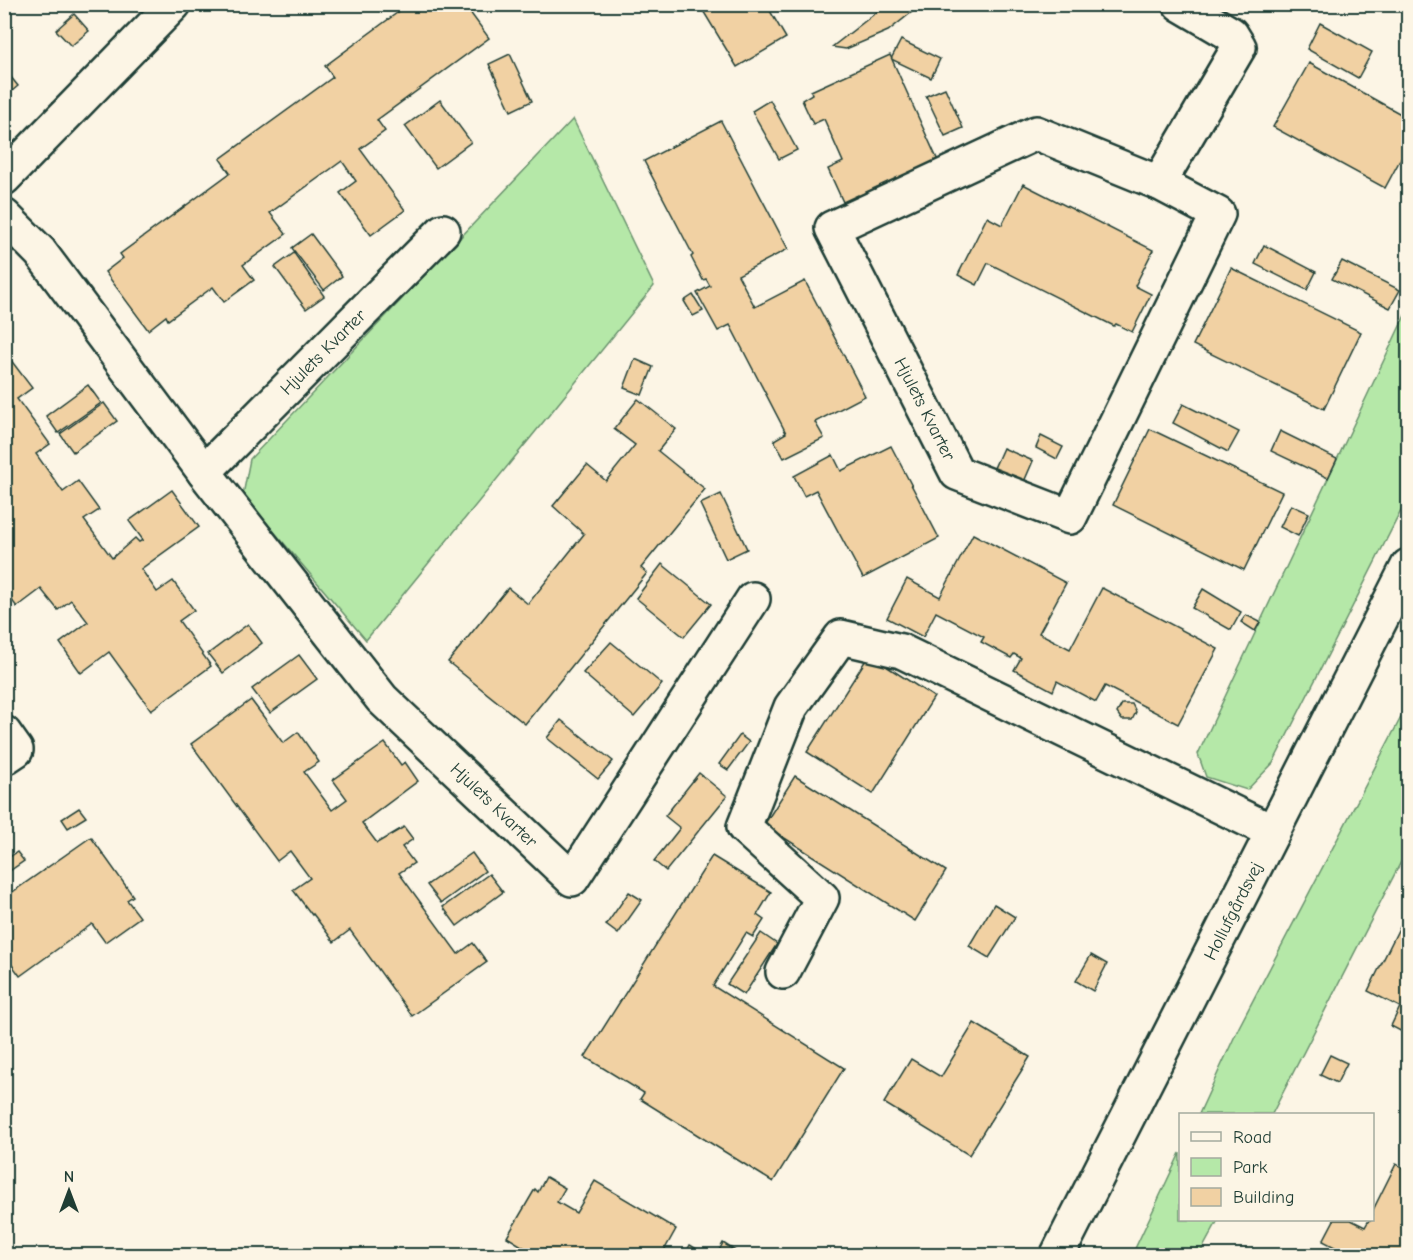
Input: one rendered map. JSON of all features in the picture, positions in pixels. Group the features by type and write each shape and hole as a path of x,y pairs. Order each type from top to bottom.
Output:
{"street":[{"path":"4,178 174,4"},
{"path":"1159,183 1239,47 1230,34 1180,4"},
{"name":"Hjulets Kvarter","path":"1036,133 1159,183 1218,214 1070,517 957,473 832,228 1036,133"},
{"name":"Hjulets Kvarter","path":"4,216 40,252 204,472 382,699 572,879 753,599"},
{"name":"Hjulets Kvarter","path":"204,472 443,231"},
{"name":"Hollufgårdsvej","path":"1057,1256 1408,566"},
{"path":"783,972 822,898 744,826 791,707 841,637 901,651 1273,832"},
{"path":"4,733 16,750 4,758"}],"green space":[{"path":"573,119 654,286 366,640 243,495 250,459"},
{"path":"1408,309 1408,497 1273,763 1247,790 1206,777 1198,754"},
{"path":"1408,704 1408,848 1273,1113 1199,1113 1239,1027"},
{"path":"1179,1155 1179,1221 1217,1221 1199,1255 1132,1255"}],"building":[{"path":"404,4 464,4 489,38 377,120 385,131 360,149 405,210 371,235 340,193 356,181 342,161 270,213 286,234 243,265 254,280 224,302 213,287 168,320 166,316 148,330 105,272 123,258 120,254 230,173 220,159 333,77 325,66 405,7"},
{"path":"699,4 766,4 786,38 737,67"},
{"path":"887,4 922,4 888,31 846,49 832,47"},
{"path":"74,14 89,31 71,46 56,30"},
{"path":"1320,23 1372,52 1358,78 1307,49"},
{"path":"901,40 940,59 931,78 891,59"},
{"path":"510,54 532,101 511,111 489,64"},
{"path":"890,55 938,161 843,202 828,169 843,162 824,119 813,124 802,100 812,94 811,91"},
{"path":"1309,63 1408,118 1408,145 1385,188 1273,127"},
{"path":"6,71 18,86 6,96 4,73"},
{"path":"945,88 963,128 945,136 926,96"},
{"path":"440,100 471,142 436,168 405,126"},
{"path":"770,100 797,150 779,159 752,111"},
{"path":"721,121 788,249 738,275 755,307 805,281 865,396 815,422 824,438 784,458 774,440 786,433 730,325 718,331 697,293 710,286 706,279 703,280 691,257 693,255 644,161"},
{"path":"1023,184 1153,250 1135,286 1151,294 1132,332 1116,324 1114,326 988,263 977,285 958,275 987,217 1002,225"},
{"path":"311,234 342,276 324,290 292,248"},
{"path":"1264,245 1316,272 1307,290 1255,264"},
{"path":"294,253 324,296 306,309 275,267"},
{"path":"1342,261 1400,290 1390,308 1332,279"},
{"path":"1231,268 1361,332 1324,409 1193,345"},
{"path":"693,295 703,311 693,316 684,301"},
{"path":"10,359 32,388 17,399 50,444 36,454 63,492 78,481 99,510 84,520 112,558 135,538 139,542 143,540 129,521 172,490 199,527 141,569 157,592 173,581 194,610 179,621 211,666 151,710 109,652 81,673 60,643 88,622 71,600 58,610 41,589 17,607 4,590 4,364"},
{"path":"635,359 653,367 642,395 624,388"},
{"path":"88,385 101,403 58,433 46,416"},
{"path":"638,399 676,429 658,451 705,489 641,568 647,573 525,724 448,662 508,588 528,604 584,534 553,506 587,465 606,481 635,445 614,429"},
{"path":"104,403 117,421 73,452 60,434"},
{"path":"1183,404 1239,432 1228,452 1173,423"},
{"path":"1150,429 1282,492 1244,570 1113,505"},
{"path":"1280,431 1337,459 1328,478 1271,451"},
{"path":"1041,436 1063,447 1057,459 1036,448"},
{"path":"891,446 939,538 863,578 816,490 804,496 794,476 833,455 841,471"},
{"path":"1003,448 1033,461 1020,491 990,477"},
{"path":"721,494 747,549 726,559 700,504"},
{"path":"1291,505 1309,513 1298,536 1280,527"},
{"path":"973,534 1066,583 1039,633 1070,649 1102,588 1218,649 1178,724 1105,686 1096,702 1057,681 1053,691 1014,670 1021,658 1014,654 1011,658 981,642 984,637 936,612 923,637 887,618 907,579 940,597"},
{"path":"662,564 711,604 684,637 636,598"},
{"path":"1203,589 1241,612 1231,630 1192,608"},
{"path":"1246,615 1260,622 1255,631 1241,622"},
{"path":"248,624 262,643 223,673 208,654"},
{"path":"611,642 662,684 634,717 583,673"},
{"path":"299,655 317,679 270,713 252,689"},
{"path":"869,655 934,697 873,794 807,752"},
{"path":"251,700 283,743 298,732 319,762 304,772 332,810 347,799 333,780 385,743 401,765 405,762 418,781 362,823 377,843 404,827 413,839 402,847 414,863 399,873 458,954 473,943 487,962 412,1016 350,930 334,942 312,915 293,890 310,878 290,851 277,861 191,744"},
{"path":"1122,704 1132,704 1136,712 1132,720 1122,720 1117,713"},
{"path":"561,720 613,761 598,779 547,738"},
{"path":"740,735 749,742 728,770 719,764"},
{"path":"699,773 727,796 666,871 654,861 680,828 665,816"},
{"path":"795,776 946,871 915,921 764,825"},
{"path":"79,808 86,817 68,828 62,819"},
{"path":"91,837 133,896 127,900 140,917 105,942 92,924 20,976 4,954 4,898"},
{"path":"17,852 24,861 8,872 4,868 4,861"},
{"path":"472,853 485,871 441,903 427,885"},
{"path":"712,856 771,892 757,915 764,920 753,937 746,933 713,986 844,1068 773,1182 640,1099 644,1093 585,1057"},
{"path":"489,874 503,892 457,926 443,907"},
{"path":"629,892 642,900 618,934 606,925"},
{"path":"994,904 1015,917 989,958 969,946"},
{"path":"1404,918 1408,920 1408,1035 1391,1026 1400,1007 1368,991"},
{"path":"761,933 777,944 744,995 727,984"},
{"path":"1091,955 1107,964 1093,991 1076,981"},
{"path":"974,1023 1030,1057 969,1155 884,1103 911,1059 941,1077"},
{"path":"1330,1055 1347,1063 1337,1083 1320,1075"},
{"path":"1396,1164 1408,1170 1408,1256 1352,1256 1323,1241 1333,1221 1353,1221 1365,1227 1368,1221 1374,1221 1374,1208"},
{"path":"546,1177 565,1188 557,1202 576,1213 595,1181 676,1229 661,1256 538,1256 507,1237 535,1189 538,1192"},
{"path":"723,1243 743,1256 716,1256"},
{"path":"690,1245 708,1256 684,1256"}]}
